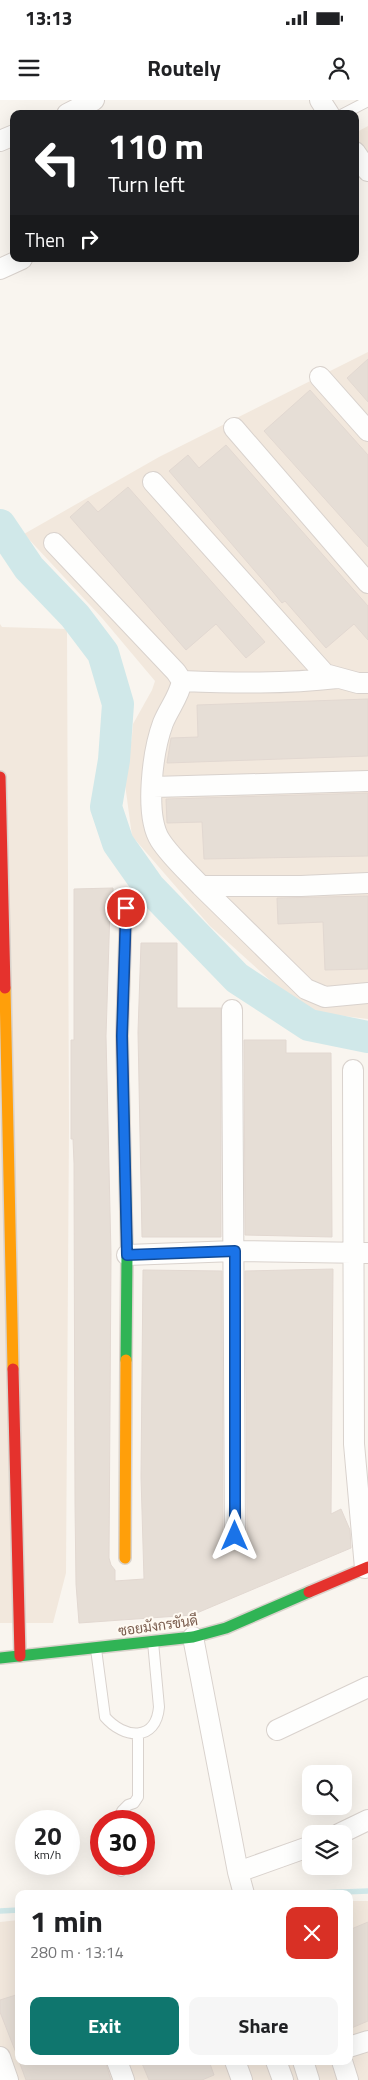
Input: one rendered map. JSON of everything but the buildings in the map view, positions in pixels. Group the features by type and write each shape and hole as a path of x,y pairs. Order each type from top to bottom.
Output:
{"street":[{"path":"75,110 94,100"},
{"path":"359,158 368,171"},
{"path":"0,269 15,262"},
{"path":"320,377 368,431"},
{"path":"234,428 368,583"},
{"path":"154,482 325,674 358,683 368,683"},
{"path":"54,543 176,672 182,681 180,692 164,721 159,737 153,787 153,820 160,840 201,886 306,989 325,997 368,993"},
{"path":"182,681 259,684 296,683 337,678"},
{"path":"0,777 20,1656"},
{"path":"153,787 368,781"},
{"path":"201,886 368,883"},
{"path":"125,1558 127,1255 122,1036 126,908"},
{"path":"232,1010 235,1251 235,1536"},
{"path":"353,1070 361,1253 361,1441 366,1567"},
{"path":"127,1255 235,1251 361,1253"},
{"name":"ซอยมังกรขันดี","path":"0,1658 193,1637 226,1628 366,1567"},
{"path":"193,1637 242,1885 302,1851"},
{"path":"277,1730 368,1687"},
{"path":"352,1828 368,1820"},
{"path":"353,2046 368,2040"},
{"path":"0,2057 8,2080"},
{"path":"118,2065 124,2080"},
{"path":"236,2065 242,2080"},
{"path":"277,2065 283,2080"},
{"path":"304,2065 309,2080"},
{"path":"343,2065 348,2080"}],"lane":[{"path":"351,110 368,101"},
{"path":"96,1648 105,1717 113,1726 128,1734 138,1734 151,1728 158,1718 159,1708 153,1642"},
{"path":"122,1810 134,1803 138,1798 138,1734"}],"shaded area":[{"path":"368,126 368,161 359,149 359,131"},
{"path":"368,352 368,1019 304,1011 210,926 132,836 125,784 133,724 155,681 102,618 24,534 159,457"},
{"path":"0,624 2,627 67,629 69,1128 66,1573 53,1623 0,1623"},
{"path":"353,1901 368,1901 368,2080 0,2080 0,1922 15,1920 15,2065 353,2065"}],"waterway":[{"path":"0,525 29,568 75,616 103,653 118,704 114,760 106,807 118,843 149,887 237,978 309,1025 368,1037"},
{"path":"353,1892 368,1891"},
{"path":"0,1911 15,1910"}],"traffic: fast":[{"path":"123,1081 127,1255 126,1360"},
{"path":"0,1658 193,1637 226,1628 309,1592"}],"traffic: slow":[{"path":"5,988 13,1369"},
{"path":"125,1558 126,1360"}],"traffic: jam":[{"path":"0,777 5,988"},
{"path":"123,1081 122,1036 126,908"},
{"path":"13,1369 20,1656"},
{"path":"309,1592 368,1567"}],"route":[{"path":"126,908 122,1036 127,1255 235,1251 235,1536"}]}
